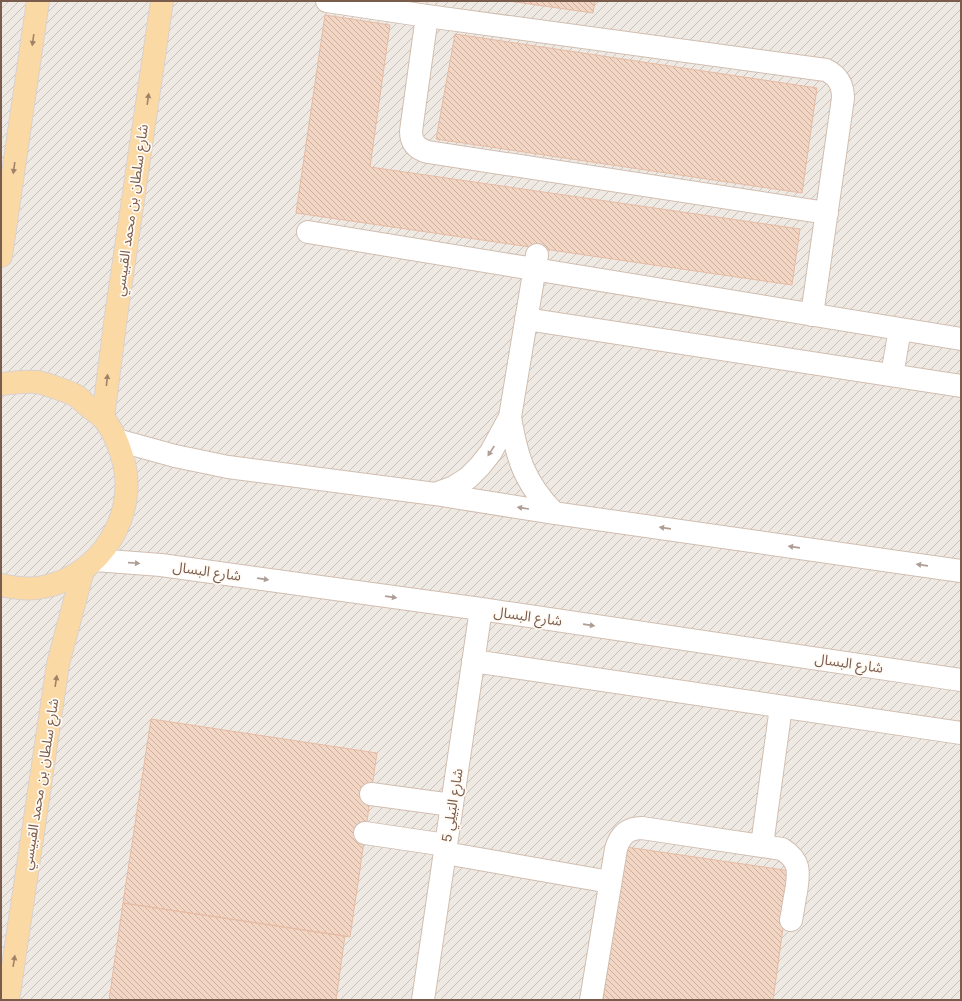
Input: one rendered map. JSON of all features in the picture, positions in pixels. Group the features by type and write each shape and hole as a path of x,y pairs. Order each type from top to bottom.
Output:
{"main road":[{"path":"1,256 38,1"},
{"name":"شارع سلطان بن محمد القبيسي","path":"103,418 114,331 162,1"},
{"path":"1,384 38,382 74,394 103,418 117,440 125,467 126,496 120,524 105,548 89,565 69,578 43,587 16,588 1,585"},
{"name":"شارع سلطان بن محمد القبيسي","path":"8,1000 58,664 89,565"}],"street":[{"path":"327,1 826,70 832,73 838,77 841,83 843,98 812,315"},
{"path":"428,16 411,131 413,141 420,149 428,152 827,213"},
{"path":"308,232 535,262 812,315 961,339"},
{"path":"435,494 454,487 468,478 480,466 491,452 510,417 535,262"},
{"path":"526,318 961,386"},
{"path":"892,375 900,329"},
{"path":"510,417 518,456 524,472 532,487 554,513"},
{"path":"117,440 175,456 228,467 435,494 554,513 961,571"},
{"name":"شارع البسال","path":"89,565 161,565 481,609 961,680"},
{"name":"شارع البَيلِي 5","path":"423,1000 481,609"},
{"path":"473,661 961,733"},
{"path":"762,846 781,707"},
{"path":"371,794 452,805"},
{"path":"591,1000 618,842 628,831 635,828 782,849 790,854 795,860 798,868 799,877 791,920"},
{"path":"365,833 610,882"}],"shaded area":[{"path":"1,1 961,1 961,1000 1,1000"}],"building":[{"path":"509,1 595,1 593,13"},
{"path":"325,15 390,25 370,167 800,229 792,285 296,213"},
{"path":"455,34 817,88 802,193 436,139"},
{"path":"151,719 377,753 350,937 123,903"},
{"path":"626,847 791,871 773,1000 603,1000"},
{"path":"123,903 345,936 336,1000 109,1000"}]}
